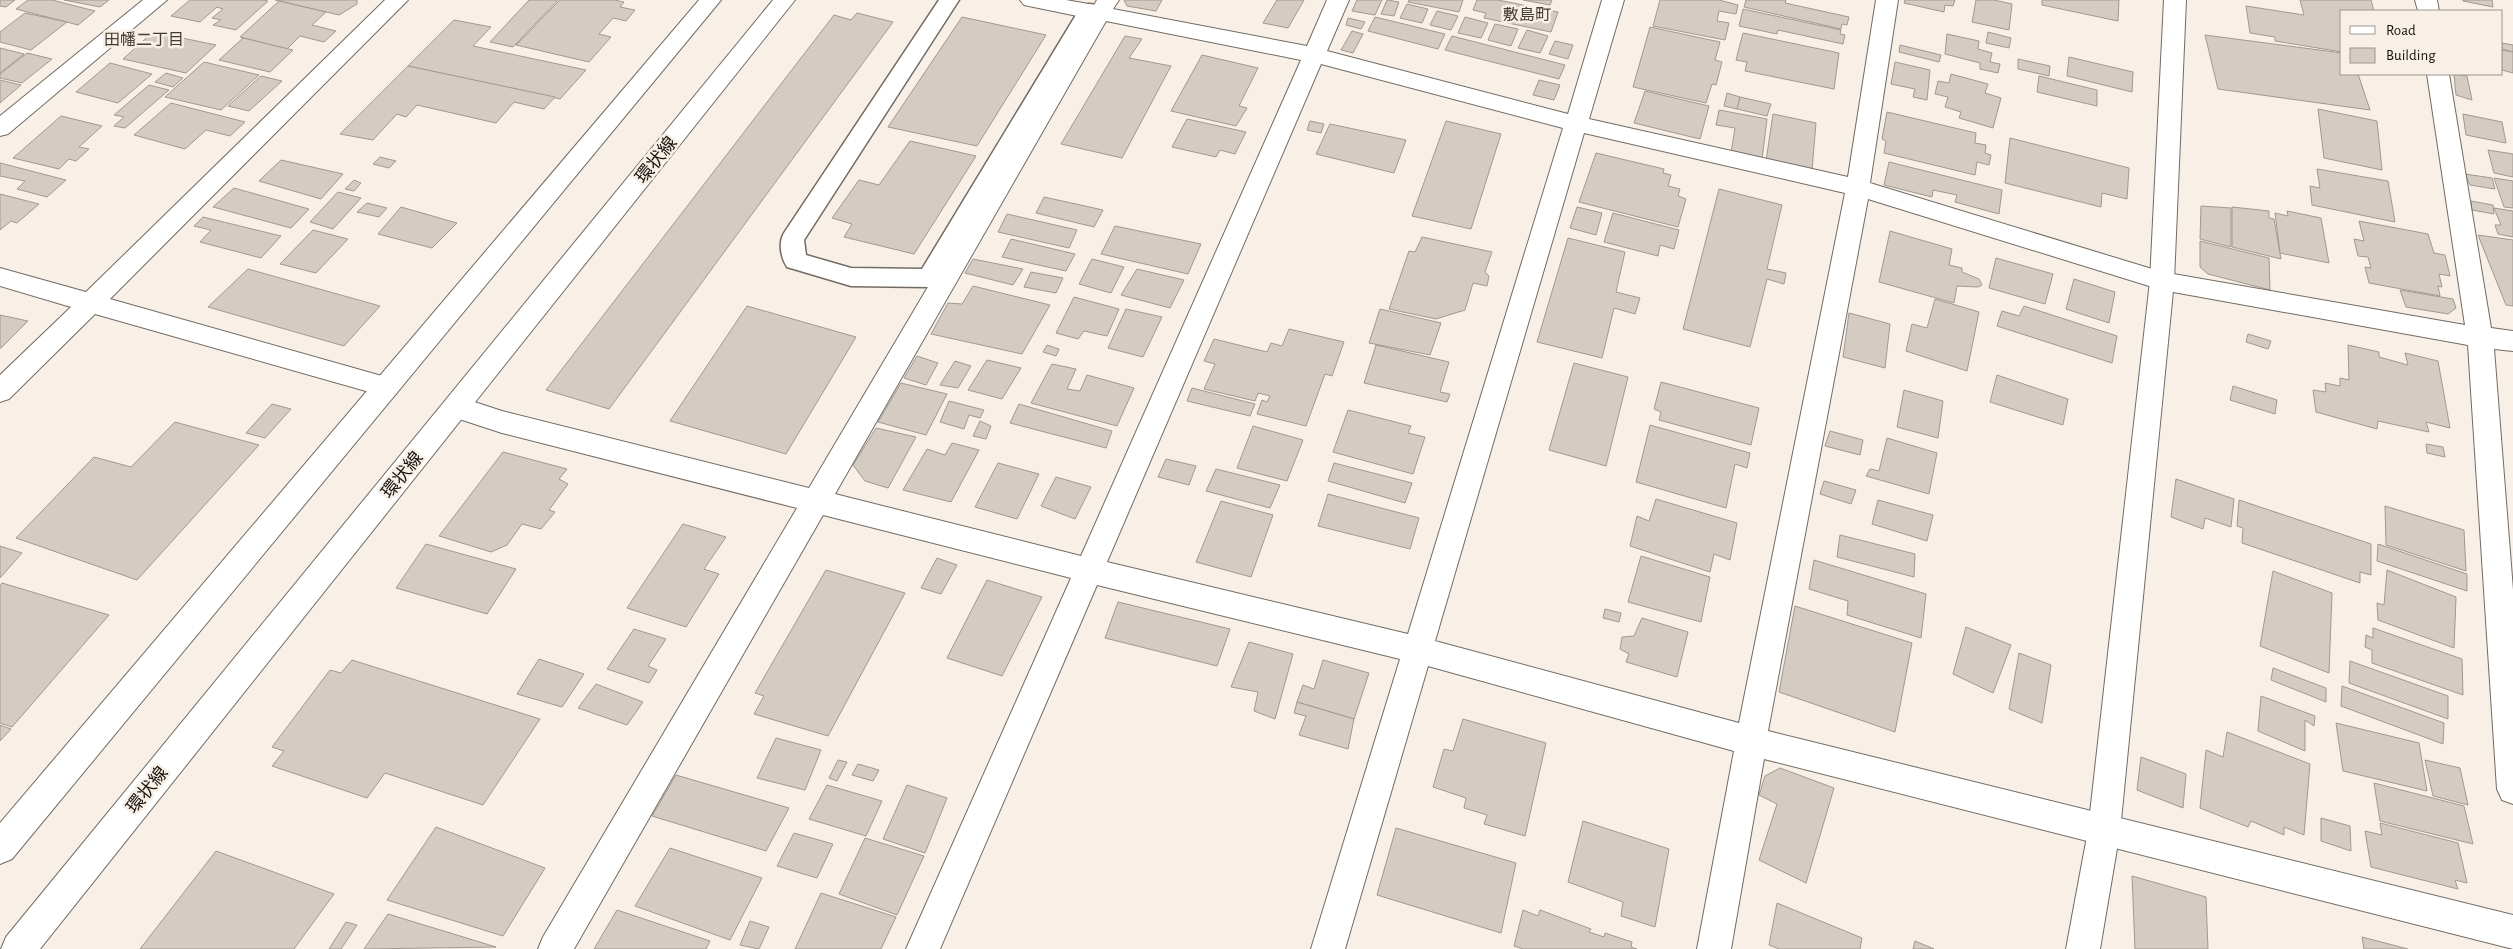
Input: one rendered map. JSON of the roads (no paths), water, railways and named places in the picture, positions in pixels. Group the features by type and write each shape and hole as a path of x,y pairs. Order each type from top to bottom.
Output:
{"street":[{"path":"0,128 156,0"},
{"path":"0,392 93,303 397,0"},
{"path":"0,848 710,0"},
{"name":"環状線","path":"18,949 784,0"},
{"path":"1031,0 1099,8 1314,55 1577,124 1858,188 2162,281 2480,337 2513,341"},
{"path":"923,949 1338,0"},
{"path":"1328,949 1613,0"},
{"path":"1714,949 1751,741 1858,188 1886,0"},
{"path":"2083,949 2104,831 2162,281 2175,0"},
{"path":"555,949 816,501 1099,8"},
{"path":"2438,75 2480,337 2513,789"},
{"path":"0,276 387,387"},
{"path":"456,408 502,422 1088,570 1417,650 1751,741 2104,831 2513,932"}],"lane":[{"path":"949,0 792,239 795,261 851,277 929,278 1099,8"}],"district":[{"name":"敷島町","path":"1527,14"},
{"name":"田幡二丁目","path":"144,39"}]}
